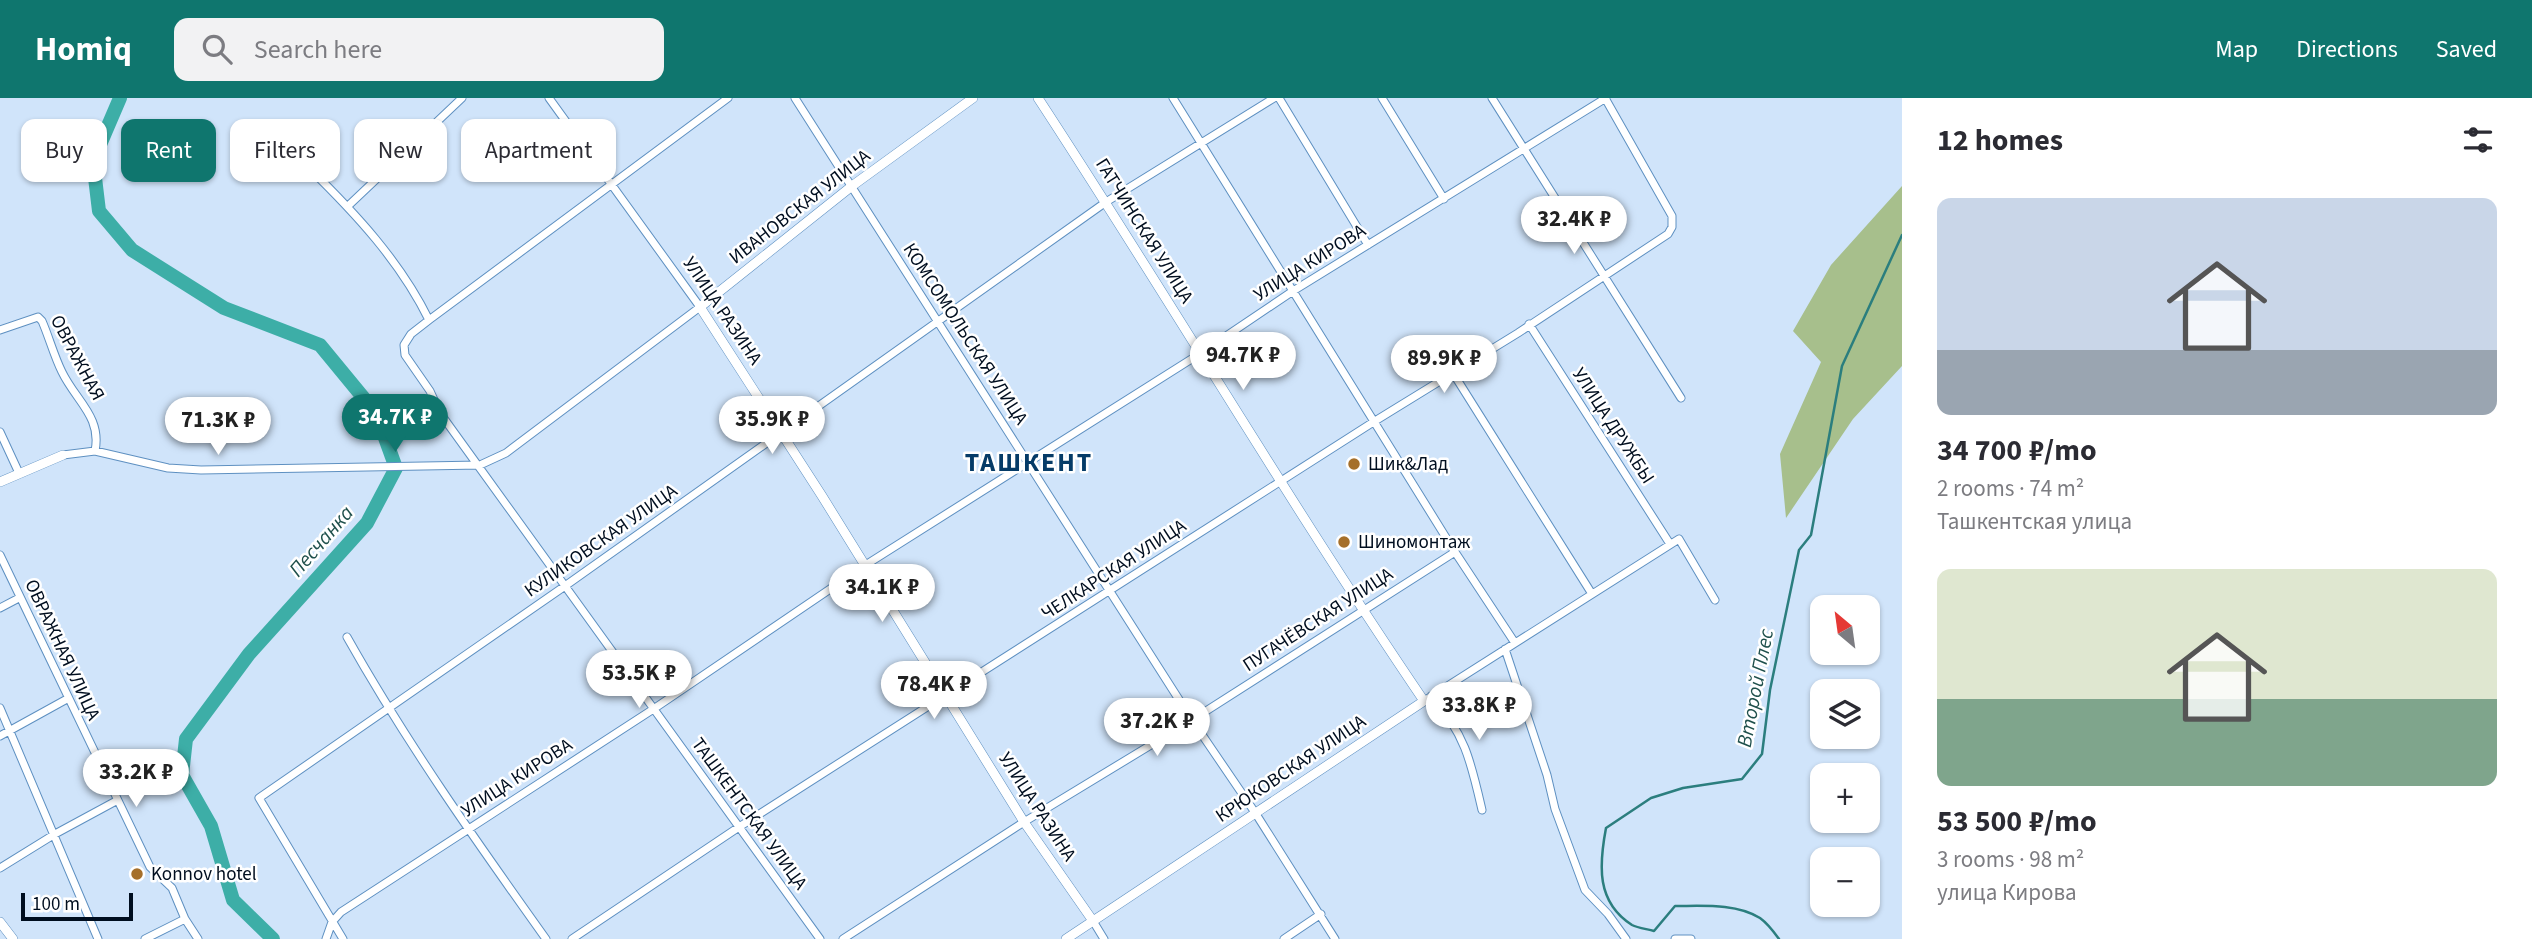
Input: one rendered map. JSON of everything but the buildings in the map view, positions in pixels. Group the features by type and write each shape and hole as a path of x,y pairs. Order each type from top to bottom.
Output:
{"street":[{"path":"348,206 463,98"},
{"name":"УЛИЦА РАЗИНА","path":"549,98 700,307 1024,822 1104,939"},
{"path":"324,182 348,206 396,265 429,320 728,98"},
{"name":"КОМСОМОЛЬСКАЯ УЛИЦА","path":"795,98 1335,939"},
{"name":"ИВАНОВСКАЯ УЛИЦА","path":"480,465 506,453 700,307 852,186 972,98"},
{"name":"ГАТЧИНСКАЯ УЛИЦА","path":"1038,98 1362,610 1427,699 1453,724 1471,759 1482,810"},
{"path":"1173,98 1455,552 1515,643"},
{"name":"КУЛИКОВСКАЯ УЛИЦА","path":"332,922 259,798 565,586 1106,202 1274,98"},
{"path":"1279,98 1368,245"},
{"path":"1382,98 1444,199"},
{"path":"1492,98 1681,398"},
{"name":"УЛИЦА КИРОВА","path":"332,922 341,912 655,708 864,566 1201,353 1293,291 1605,98"},
{"name":"ЧЕЛКАРСКАЯ УЛИЦА","path":"572,939 739,827 1668,234 1672,227 1672,216 1605,98"},
{"name":"ОВРАЖНАЯ","path":"0,330 32,317 38,317 42,321 62,373 96,425 95,451"},
{"name":"ТАШКЕНТСКАЯ УЛИЦА","path":"429,320 411,334 404,345 405,355 430,391 440,413 820,939"},
{"name":"УЛИЦА ДРУЖБЫ","path":"1529,324 1670,544"},
{"path":"1453,373 1592,594"},
{"path":"0,432 19,473"},
{"path":"0,482 63,455 95,451 169,468 201,470 480,465"},
{"name":"КРЮКОВСКАЯ УЛИЦА","path":"1066,939 1427,699 1679,539 1715,600"},
{"name":"ПУГАЧЁВСКАЯ УЛИЦА","path":"843,939 1024,822 1192,720 1455,552"},
{"name":"ОВРАЖНАЯ УЛИЦА","path":"0,555 150,867 172,888 185,919 198,939"},
{"path":"0,608 19,598"},
{"path":"347,637 387,708 545,939"},
{"path":"1505,649 1547,775 1555,809 1586,890 1626,939"},
{"path":"0,736 67,699"},
{"path":"0,708 98,939"},
{"path":"0,868 116,801"},
{"path":"1284,939 1321,914"},
{"path":"145,939 185,919"},
{"path":"0,922 13,939"},
{"path":"326,939 332,922"},
{"path":"332,922 344,939"},
{"path":"1675,939 1690,939"}],"green space":[{"path":"1902,186 1902,366 1853,419 1786,518 1780,454 1821,362 1793,331 1831,265"}],"waterway":[{"name":"Песчанка","path":"120,98 93,161 99,211 132,250 224,308 320,345 376,413 396,468 367,523 249,654 186,739 182,775 211,826 233,900 273,939"},
{"name":"Второй Плес","path":"1779,939 1768,925 1751,913 1719,906 1675,906 1654,931 1632,925 1620,916 1606,894 1602,869 1606,828 1651,798 1683,788 1742,779 1762,754 1770,690 1799,550 1811,535 1842,366 1902,235"}],"place":[{"name":"Шик&Лад","path":"1354,464"},
{"name":"Шиномонтаж","path":"1344,542"},
{"name":"Konnov hotel","path":"137,874"}],"district":[{"name":"ТАШКЕНТ","path":"1029,462"}]}
